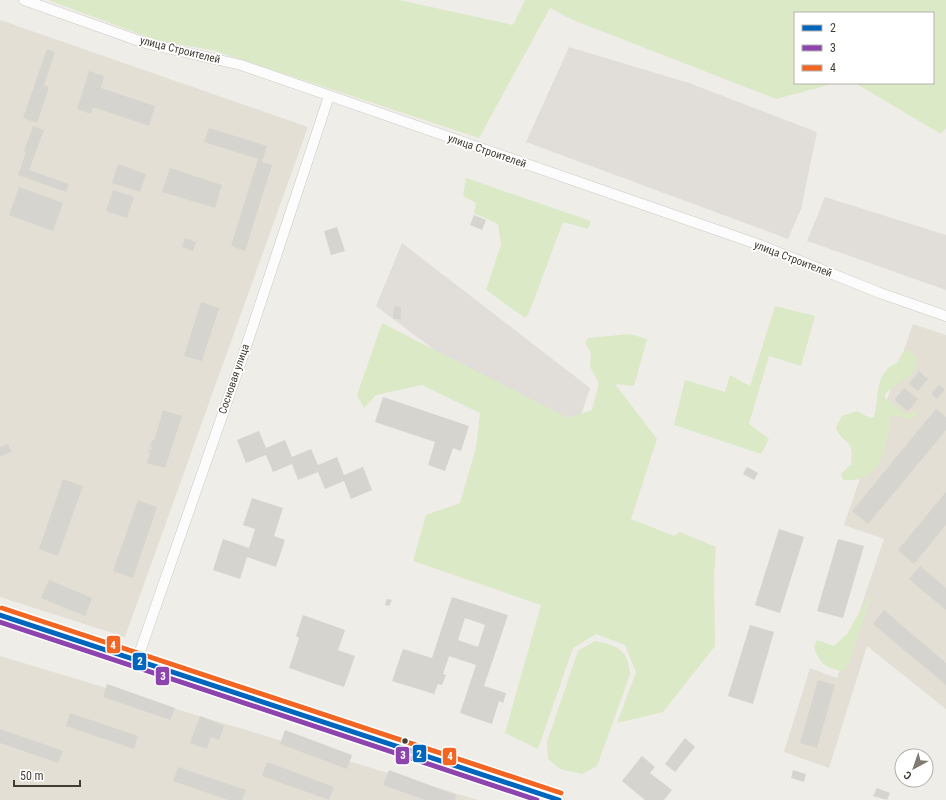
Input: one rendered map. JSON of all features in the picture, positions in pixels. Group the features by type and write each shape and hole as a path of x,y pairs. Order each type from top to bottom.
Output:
{"street":[{"name":"улица Строителей","path":"24,0 145,43 241,65 760,245 880,293 946,316"},
{"name":"Сосновая улица","path":"137,660 243,356 329,96"},
{"path":"0,615 559,800"}],"shaded area":[{"path":"0,20 308,127 125,637 0,597"},
{"path":"569,47 689,83 817,132 801,209 788,239 526,142"},
{"path":"825,197 946,235 946,290 807,241"},
{"path":"402,243 590,388 569,452 376,306"},
{"path":"913,324 946,335 946,709 867,646 829,768 784,752 810,668 837,678 884,539 844,525"},
{"path":"0,656 478,800 0,800"}],"green space":[{"path":"48,0 399,0 513,25 525,0 946,0 946,128 941,134 857,84 934,84 934,12 794,12 794,84 832,84 776,99 573,20 550,8 479,138 212,50 158,41"},
{"path":"466,178 591,221 588,229 563,222 529,313 525,318 486,290 501,244 498,224 474,213 476,203 463,196"},
{"path":"775,306 815,316 801,366 769,356 749,424 769,439 761,454 674,425 685,380 725,392 730,375 750,386"},
{"path":"382,323 568,418 592,410 599,383 590,367 591,352 585,343 588,338 630,334 647,339 634,386 615,384 657,439 631,519 674,536 680,532 716,547 714,577 715,646 663,712 617,723 636,672 625,645 596,634 573,648 538,749 505,733 541,605 413,561 426,515 460,503 476,448 480,413 422,385 376,395 364,408 357,395"},
{"path":"906,350 912,352 916,357 917,363 915,369 906,378 890,389 885,394 885,398 906,414 917,411 917,415 909,419 892,415 884,450 876,467 871,473 864,477 855,480 843,480 841,474 851,465 852,456 850,445 841,437 836,427 842,416 857,411 870,418 874,417 881,379 889,367 897,363 903,352"},
{"path":"872,594 849,663 844,671 828,667 821,661 815,652 814,646 817,640 834,646 847,634 863,606"},
{"path":"595,641 621,650 627,660 630,675 597,766 582,774 560,769 548,759 547,742 578,651"}],"building":[{"path":"47,49 55,52 44,85 49,87 37,123 23,118"},
{"path":"89,71 104,76 101,88 155,106 149,126 93,107 91,114 77,109"},
{"path":"33,126 44,130 29,170 69,184 66,192 18,175 26,152 24,151"},
{"path":"209,128 267,146 262,162 272,165 245,251 231,246 258,159 204,142"},
{"path":"118,164 146,174 140,192 112,183"},
{"path":"170,168 222,185 215,208 162,192"},
{"path":"19,187 63,203 53,231 9,215"},
{"path":"113,190 134,197 127,218 106,211"},
{"path":"474,215 486,220 482,230 470,225"},
{"path":"337,227 345,251 331,255 324,231"},
{"path":"185,238 196,242 193,251 182,247"},
{"path":"201,302 219,308 202,361 184,356"},
{"path":"394,306 401,307 401,319 393,319"},
{"path":"919,371 928,379 918,391 909,384"},
{"path":"939,385 945,389 937,399 931,394"},
{"path":"904,388 918,399 908,411 894,400"},
{"path":"383,397 469,426 461,451 453,448 445,471 428,465 435,442 375,422"},
{"path":"936,409 946,417 946,430 868,524 852,511"},
{"path":"163,410 182,416 165,468 147,463 150,453 148,452 149,449 151,450 152,447 150,447 152,440 154,441"},
{"path":"259,431 266,448 285,440 292,457 311,449 318,465 337,457 344,475 363,467 372,490 351,499 344,481 325,489 318,472 298,480 292,464 273,472 266,455 246,463 237,440"},
{"path":"8,444 11,452 0,456 0,447"},
{"path":"747,467 758,473 754,480 743,474"},
{"path":"63,479 83,486 58,556 39,549"},
{"path":"946,492 946,525 914,564 898,550"},
{"path":"252,498 283,508 274,536 285,540 276,567 247,557 240,579 213,570 223,539 249,548 255,529 243,525"},
{"path":"138,500 157,507 133,578 113,571"},
{"path":"779,529 804,537 780,613 755,605"},
{"path":"838,539 864,546 843,618 817,611"},
{"path":"920,566 946,588 946,610 909,579"},
{"path":"49,580 92,598 85,616 41,598"},
{"path":"452,597 508,615 484,686 506,693 503,703 499,701 492,724 460,713 476,665 449,656 443,674 446,675 442,685 438,684 434,694 392,681 403,649 432,658","holes":["465,618 485,625 478,647 458,640"]},
{"path":"387,599 392,600 389,606 385,605"},
{"path":"884,610 946,663 946,685 873,624"},
{"path":"303,615 345,630 338,650 355,656 344,687 289,668 299,638 296,636"},
{"path":"750,625 774,632 753,704 728,696"},
{"path":"818,680 835,685 817,748 800,743"},
{"path":"107,684 175,708 170,720 103,697"},
{"path":"70,713 138,736 134,749 66,726"},
{"path":"200,716 224,726 219,740 211,737 207,749 190,743"},
{"path":"0,729 63,751 58,763 0,743"},
{"path":"285,730 352,755 347,769 280,744"},
{"path":"685,738 695,747 675,772 665,764"},
{"path":"642,756 655,767 650,773 672,790 664,800 645,800 622,781"},
{"path":"267,762 334,787 329,800 262,776"},
{"path":"178,767 246,790 242,800 228,800 173,781"},
{"path":"389,770 456,795 455,800 425,800 383,785"},
{"path":"793,770 806,774 804,782 791,778"},
{"path":"877,788 890,793 887,800 873,796"}],"transit line":[{"name":"4","path":"2,608 561,793"},
{"name":"2","path":"0,615 559,800"},
{"name":"3","path":"0,622 537,800"}]}
